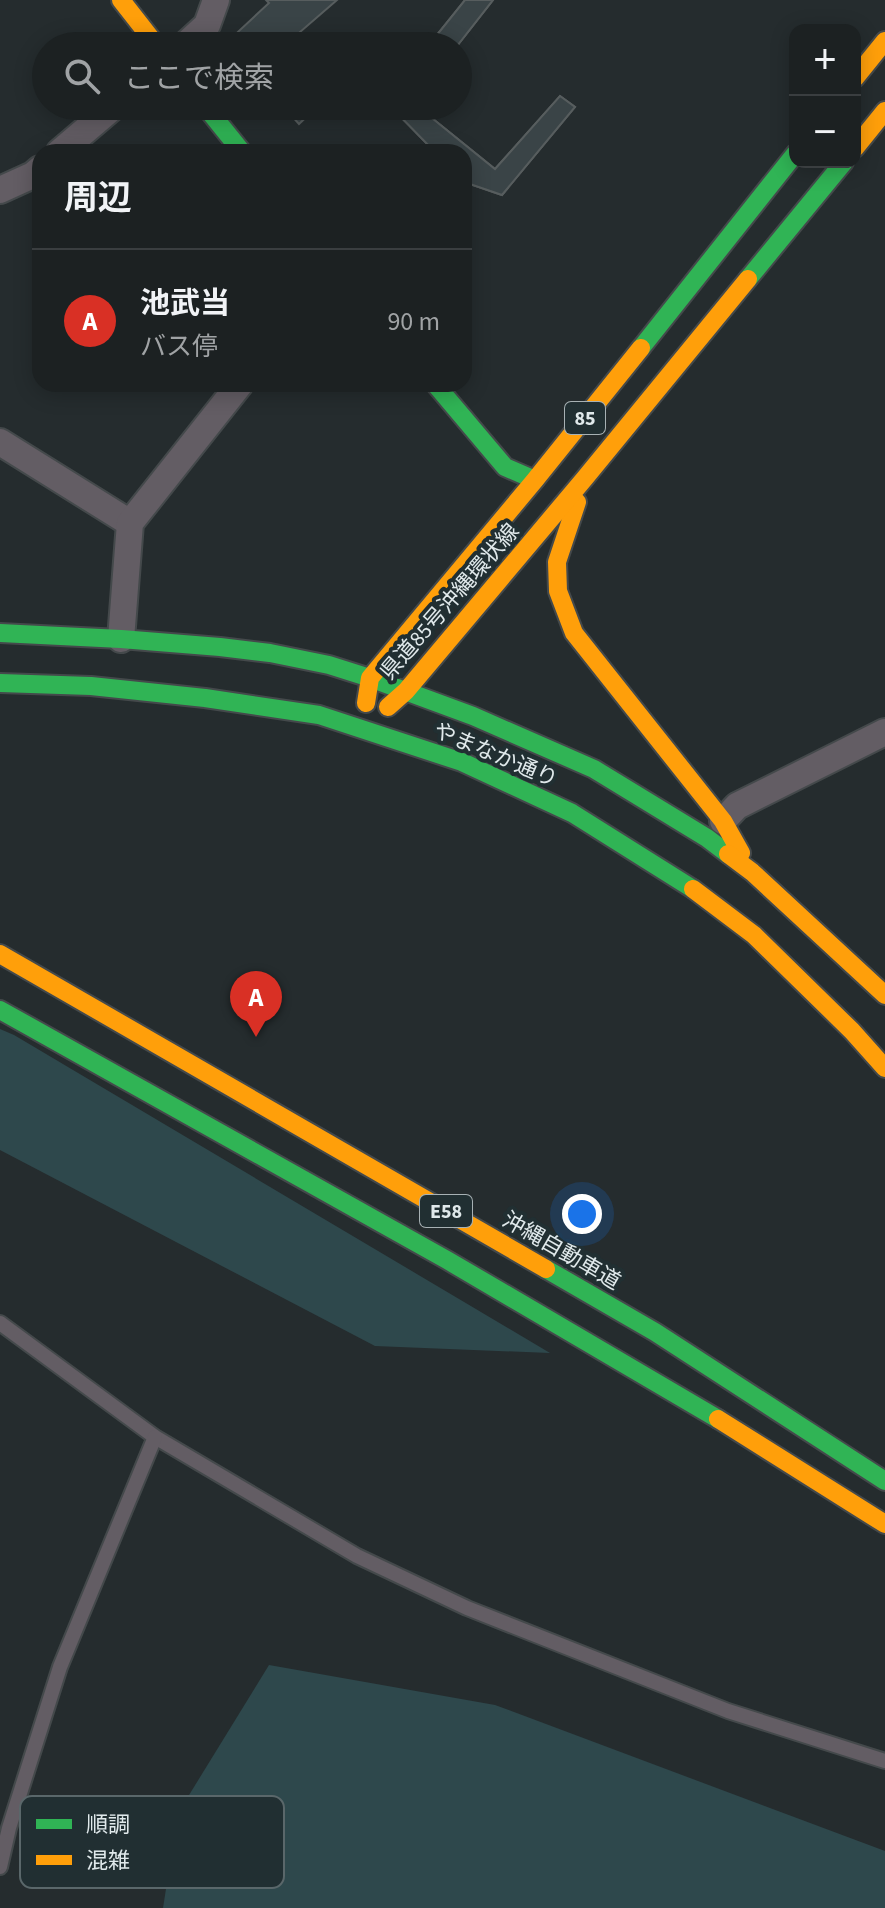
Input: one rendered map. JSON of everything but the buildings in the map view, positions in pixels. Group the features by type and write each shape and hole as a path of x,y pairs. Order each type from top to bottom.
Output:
{"main road":[{"path":"121,0 146,32"},
{"path":"861,71 885,41"},
{"path":"861,141 885,111"},
{"path":"216,120 236,144"},
{"name":"県道85号沖縄環状線","path":"362,728 370,678 535,480 789,162"},
{"name":"県道85号沖縄環状線","path":"362,728 406,691 839,168"},
{"path":"442,392 505,467 535,480"},
{"path":"585,478 557,562 558,591 574,633 723,821 752,872"},
{"name":"やまなか通り","path":"0,633 121,639 270,653 329,665 473,716 594,769 707,838 752,872 885,995"},
{"name":"やまなか通り","path":"0,683 91,686 205,698 319,715 462,762 572,813 684,882 754,935 852,1031 885,1068"},
{"name":"沖縄自動車道","path":"0,954 655,1332 885,1481"},
{"name":"E58","path":"0,1010 523,1303 774,1452 885,1524"}],"street":[{"path":"199,32 207,25 216,0"},
{"path":"69,144 98,120"},
{"path":"0,190 32,175"},
{"path":"121,639 130,523 234,392"},
{"path":"0,442 130,523"},
{"path":"723,821 737,806 885,732"}],"lane":[{"path":"0,1323 155,1437 357,1556 467,1608 728,1711 885,1761"},
{"path":"0,1867 9,1828 60,1667 155,1437"}],"shaded area":[{"path":"0,1029 550,1353 375,1346 0,1150"},
{"path":"269,1665 495,1705 885,1851 885,1908 163,1908 166,1888 284,1888 284,1796 188,1796"}],"traffic: fast":[{"path":"216,120 236,144"},
{"path":"641,348 789,162"},
{"path":"748,279 839,168"},
{"path":"442,392 505,467 535,480"},
{"path":"0,633 220,647 329,665 473,716 594,769 728,854"},
{"path":"0,683 91,686 205,698 319,715 462,762 572,813 693,889"},
{"path":"0,1010 447,1260 718,1419"},
{"path":"546,1269 655,1332 885,1481"}],"traffic: slow":[{"path":"121,0 146,32"},
{"path":"861,71 885,41"},
{"path":"861,141 885,111"},
{"path":"388,707 406,691 748,279"},
{"path":"366,703 370,678 641,348"},
{"path":"577,502 557,562 558,591 574,633 723,821 741,853"},
{"path":"728,854 752,872 885,995"},
{"path":"693,889 754,935 852,1031 885,1068"},
{"path":"0,954 546,1269"},
{"path":"718,1419 885,1524"}],"place":[{"name":"池武当","path":"256,1037"}]}
